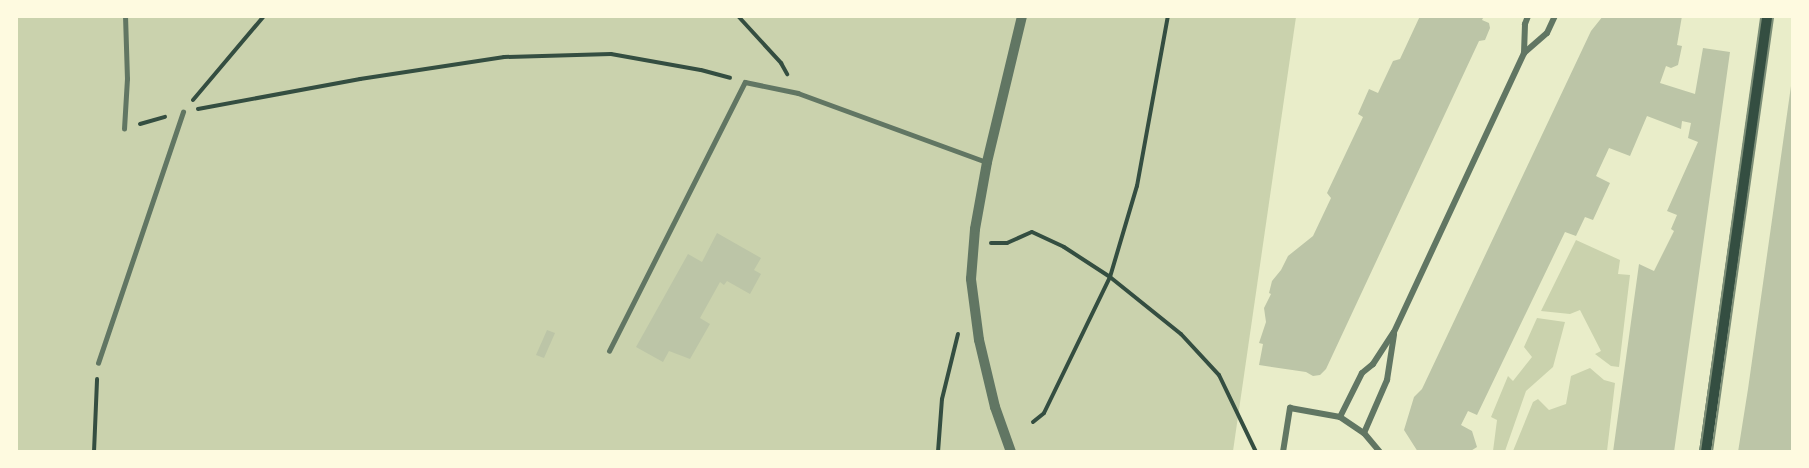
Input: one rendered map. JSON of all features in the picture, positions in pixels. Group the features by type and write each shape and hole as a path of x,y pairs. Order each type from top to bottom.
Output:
{"main road":[{"path":"1705,452 1767,16"}],"street":[{"path":"1011,452 995,407 980,340 971,279 987,162 1022,16"},
{"path":"1340,417 1362,373 1373,364 1394,332 1524,53 1525,24 1528,16"},
{"path":"1524,53 1547,33 1555,16"},
{"path":"1364,433 1387,380 1394,332"},
{"path":"1283,452 1290,408 1340,417 1364,433 1380,452"}],"lane":[{"path":"124,129 127,79 125,16"},
{"path":"609,351 745,82 798,93 987,162"},
{"path":"98,363 183,112"}],"path":[{"path":"183,112 264,16"},
{"path":"738,16 781,63 798,93"},
{"path":"1033,422 1044,413 1110,277 1137,186 1168,16"},
{"path":"124,129 183,112 360,79 504,57 611,54 701,70 745,82"},
{"path":"974,244 1007,243 1032,232 1064,247 1110,277 1181,334 1219,375 1256,452"},
{"path":"938,452 942,399 961,323"},
{"path":"94,452 98,363"}],"green space":[{"path":"16,17 1296,17 1233,451 17,451"},
{"path":"1576,240 1620,260 1618,274 1630,275 1619,367 1611,366 1595,354 1601,351 1580,310 1570,314 1541,311"},
{"path":"1537,318 1565,322 1553,367 1526,391 1505,451 1493,451 1497,420 1491,417 1508,376 1513,381 1532,357 1524,347"},
{"path":"1590,368 1604,380 1615,383 1607,451 1513,451 1533,402 1538,399 1549,410 1566,404 1571,376"}],"building":[{"path":"1420,16 1484,16 1482,20 1489,23 1490,28 1485,40 1479,41 1326,369 1320,375 1313,376 1306,372 1259,365 1263,344 1259,343 1266,322 1264,308 1271,294 1269,293 1272,281 1288,256 1313,236 1331,198 1327,193 1363,117 1358,114 1369,89 1378,93 1393,61 1400,59"},
{"path":"1603,16 1682,16 1677,45 1682,46 1678,65 1671,68 1666,66 1660,83 1695,94 1703,48 1730,52 1674,452 1613,452 1639,264 1654,271 1674,231 1671,229 1677,215 1667,211 1698,142 1688,138 1691,123 1682,121 1681,129 1647,116 1630,156 1609,148 1596,176 1610,183 1593,220 1585,217 1576,236 1565,232 1477,415 1468,411 1461,425 1472,431 1477,447 1469,452 1418,452 1404,430 1414,397 1422,389 1591,31"},
{"path":"1791,86 1792,452 1738,452 1748,389"},
{"path":"717,233 761,258 754,270 761,274 750,294 727,281 724,285 720,282 700,318 710,324 690,359 669,351 663,362 636,347 688,254 702,262"},
{"path":"547,330 555,333 544,358 536,355"}],"tram line":[{"path":"1700,452 1761,16"},
{"path":"1712,452 1773,16"}]}
